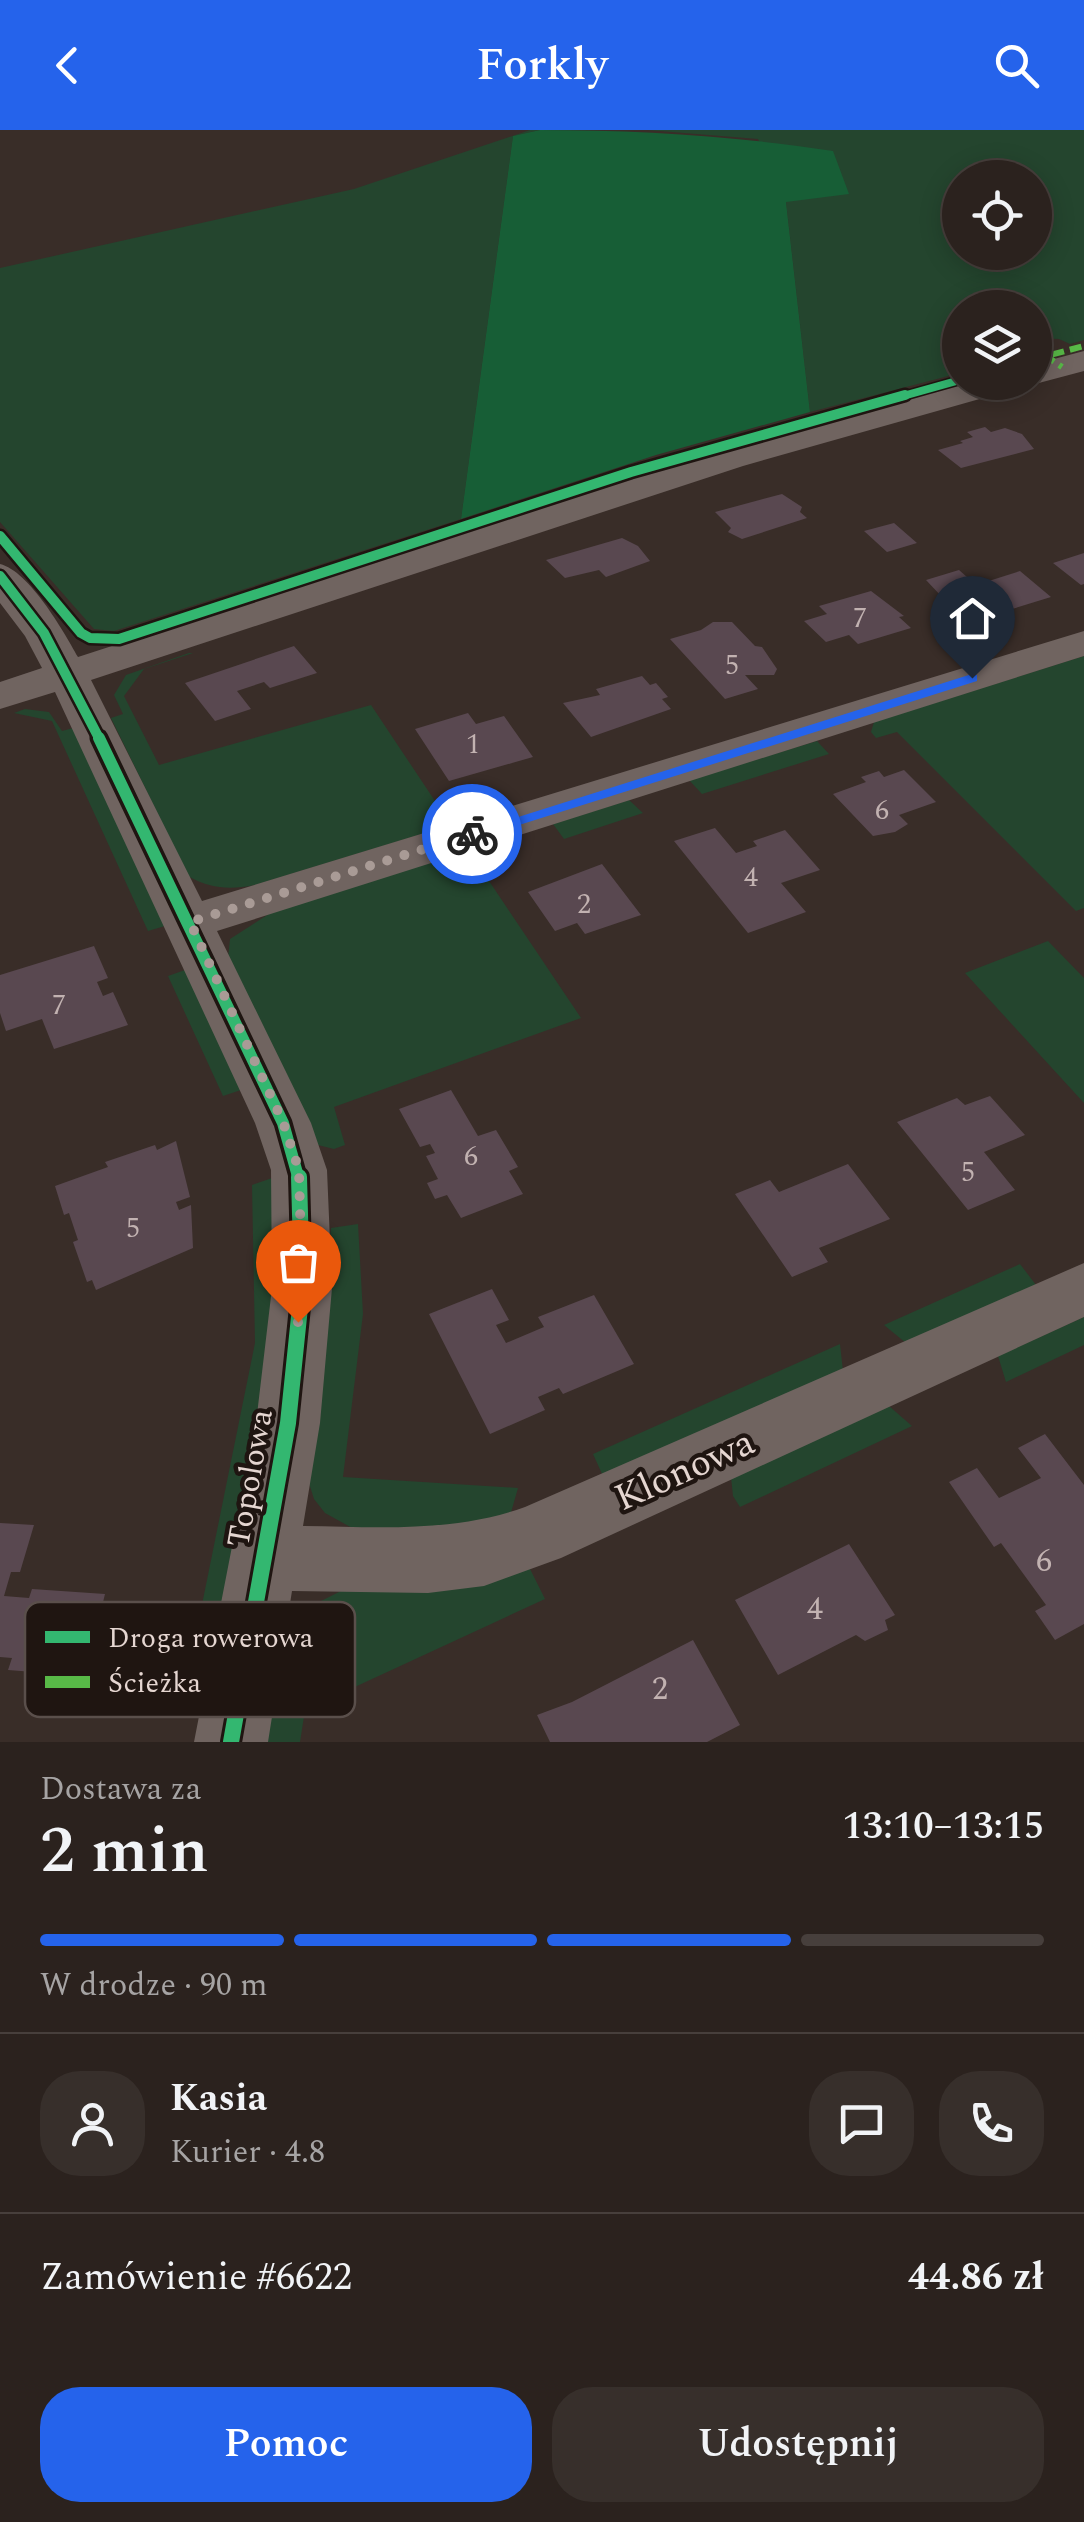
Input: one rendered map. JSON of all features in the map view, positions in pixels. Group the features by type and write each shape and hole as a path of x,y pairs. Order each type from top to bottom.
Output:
{"street":[{"path":"0,696 713,463 942,399"},
{"name":"Topolowa","path":"0,576 44,633 67,674 190,922 283,1122 299,1170 302,1288 288,1423 256,1602"},
{"path":"190,922 1084,643"},
{"name":"Klonowa","path":"264,1558 428,1560 484,1554 537,1535 1084,1290"},
{"name":"Topolowa","path":"231,1742 235,1717"}],"green space":[{"path":"530,130 540,130 513,136 461,519 114,631 94,629 0,522 0,268 354,189"},
{"path":"540,130 687,135 833,151 849,194 786,202 810,412 656,455 461,519 513,136"},
{"path":"647,130 1084,130 1084,340 1070,344 1052,339 1052,290 942,290 942,378 810,412 786,202 758,139"},
{"path":"189,653 193,653 144,669 124,696 159,765 371,705 445,816 477,807 480,811 471,819 255,885 221,887 188,876 111,718 123,714 114,695 126,675"},
{"path":"1084,656 1084,908 1076,911 897,732 876,738 871,732 874,722"},
{"path":"25,709 49,712 62,731 73,728 165,926 148,931 52,721 14,713"},
{"path":"817,741 829,754 702,794 689,780"},
{"path":"629,800 643,813 564,839 553,824"},
{"path":"488,843 505,857 479,866 581,1018 334,1107 345,1145 334,1149 318,1145 228,958 230,939 272,912"},
{"path":"1048,941 1084,978 1084,1103 965,973"},
{"path":"185,970 241,1090 223,1096 168,976"},
{"path":"275,1177 275,1289 259,1421 225,1602 203,1602 255,1343 252,1185"},
{"path":"358,1224 363,1314 343,1477 518,1488 510,1516 478,1526 354,1529 325,1513 314,1499 308,1480 331,1228"},
{"path":"1020,1264 1036,1285 906,1343 884,1325"},
{"path":"1084,1317 1084,1345 1006,1382 998,1356"},
{"path":"840,1344 843,1371 603,1476 593,1454"},
{"path":"889,1406 912,1426 740,1507 733,1496 731,1477"},
{"path":"530,1569 545,1599 355,1687 355,1602 319,1602 345,1589"},
{"path":"266,1717 304,1717 300,1742 261,1742"}],"building":[{"path":"985,427 991,432 1005,428 1022,434 1034,449 961,468 938,450 963,443 960,441 973,437 967,432"},
{"path":"782,494 802,507 800,512 807,518 742,539 728,532 731,528 715,512"},
{"path":"894,523 917,543 887,552 864,531"},
{"path":"622,538 638,546 650,561 606,577 599,570 565,578 546,560"},
{"path":"1084,553 1081,585 1053,563"},
{"path":"959,570 976,585 1020,571 1051,597 1009,610 1002,605 967,615 926,580"},
{"path":"871,591 904,616 899,617 911,628 858,644 849,635 826,642 804,621 827,614 819,606"},
{"path":"713,622 732,622 755,646 762,647 777,669 774,675 745,675 758,689 725,699 670,639 701,630"},
{"path":"294,646 317,673 270,688 264,682 237,691 251,709 215,721 185,683"},
{"path":"642,676 650,685 656,683 668,697 662,699 671,709 591,737 563,703 600,695 596,689"},
{"path":"468,713 476,724 504,716 533,757 449,781 415,729"},
{"path":"904,770 936,802 899,815 908,824 895,832 873,836 833,794 866,782 861,777 879,771 884,777"},
{"path":"715,828 736,853 757,846 753,841 785,830 820,870 781,883 806,912 748,933 674,841"},
{"path":"602,864 641,915 585,934 577,923 555,931 528,892"},
{"path":"94,946 108,978 97,982 103,996 113,992 128,1025 54,1049 42,1019 6,1031 0,1013 0,975"},
{"path":"451,1090 478,1136 496,1130 518,1167 509,1171 523,1194 461,1218 447,1195 435,1199 427,1183 438,1179 426,1156 435,1153 430,1144 420,1147 399,1109"},
{"path":"990,1096 1025,1135 984,1152 1015,1190 968,1210 897,1122 957,1098 965,1105"},
{"path":"176,1141 190,1197 176,1202 179,1210 191,1205 193,1248 96,1290 92,1280 87,1282 73,1242 78,1240 69,1213 64,1215 55,1186 108,1167 105,1162 155,1145 157,1150"},
{"path":"848,1164 890,1219 819,1248 828,1262 792,1277 735,1194 770,1180 779,1192"},
{"path":"492,1289 509,1320 496,1325 506,1343 544,1327 538,1317 594,1295 634,1364 563,1394 559,1388 538,1397 545,1410 490,1434 429,1314"},
{"path":"1045,1434 1084,1485 1084,1624 1055,1640 1035,1611 1046,1605 1001,1543 994,1547 949,1482 977,1468 999,1498 1041,1478 1018,1448"},
{"path":"0,1523 34,1525 20,1572 11,1572 4,1596 29,1598 32,1589 105,1594 103,1602 25,1602 25,1671 8,1670 12,1658 0,1657"},
{"path":"849,1544 895,1615 885,1620 888,1630 865,1641 856,1635 778,1675 735,1600"},
{"path":"693,1640 740,1725 707,1742 550,1742 537,1715 572,1702"}],"marked path":[{"path":"1052,354 1084,346"},
{"path":"1052,360 1062,367"}],"cycle path":[{"path":"0,536 81,633 90,638 119,639 631,472 942,385"},
{"path":"0,576 44,633 87,712 283,1123 299,1170 302,1288 288,1423 256,1602"},
{"path":"231,1742 235,1717"}],"way so far":[{"path":"298,1322 302,1288 299,1170 283,1122 190,922 472,834"}],"route":[{"path":"472,834 972,678"}]}
